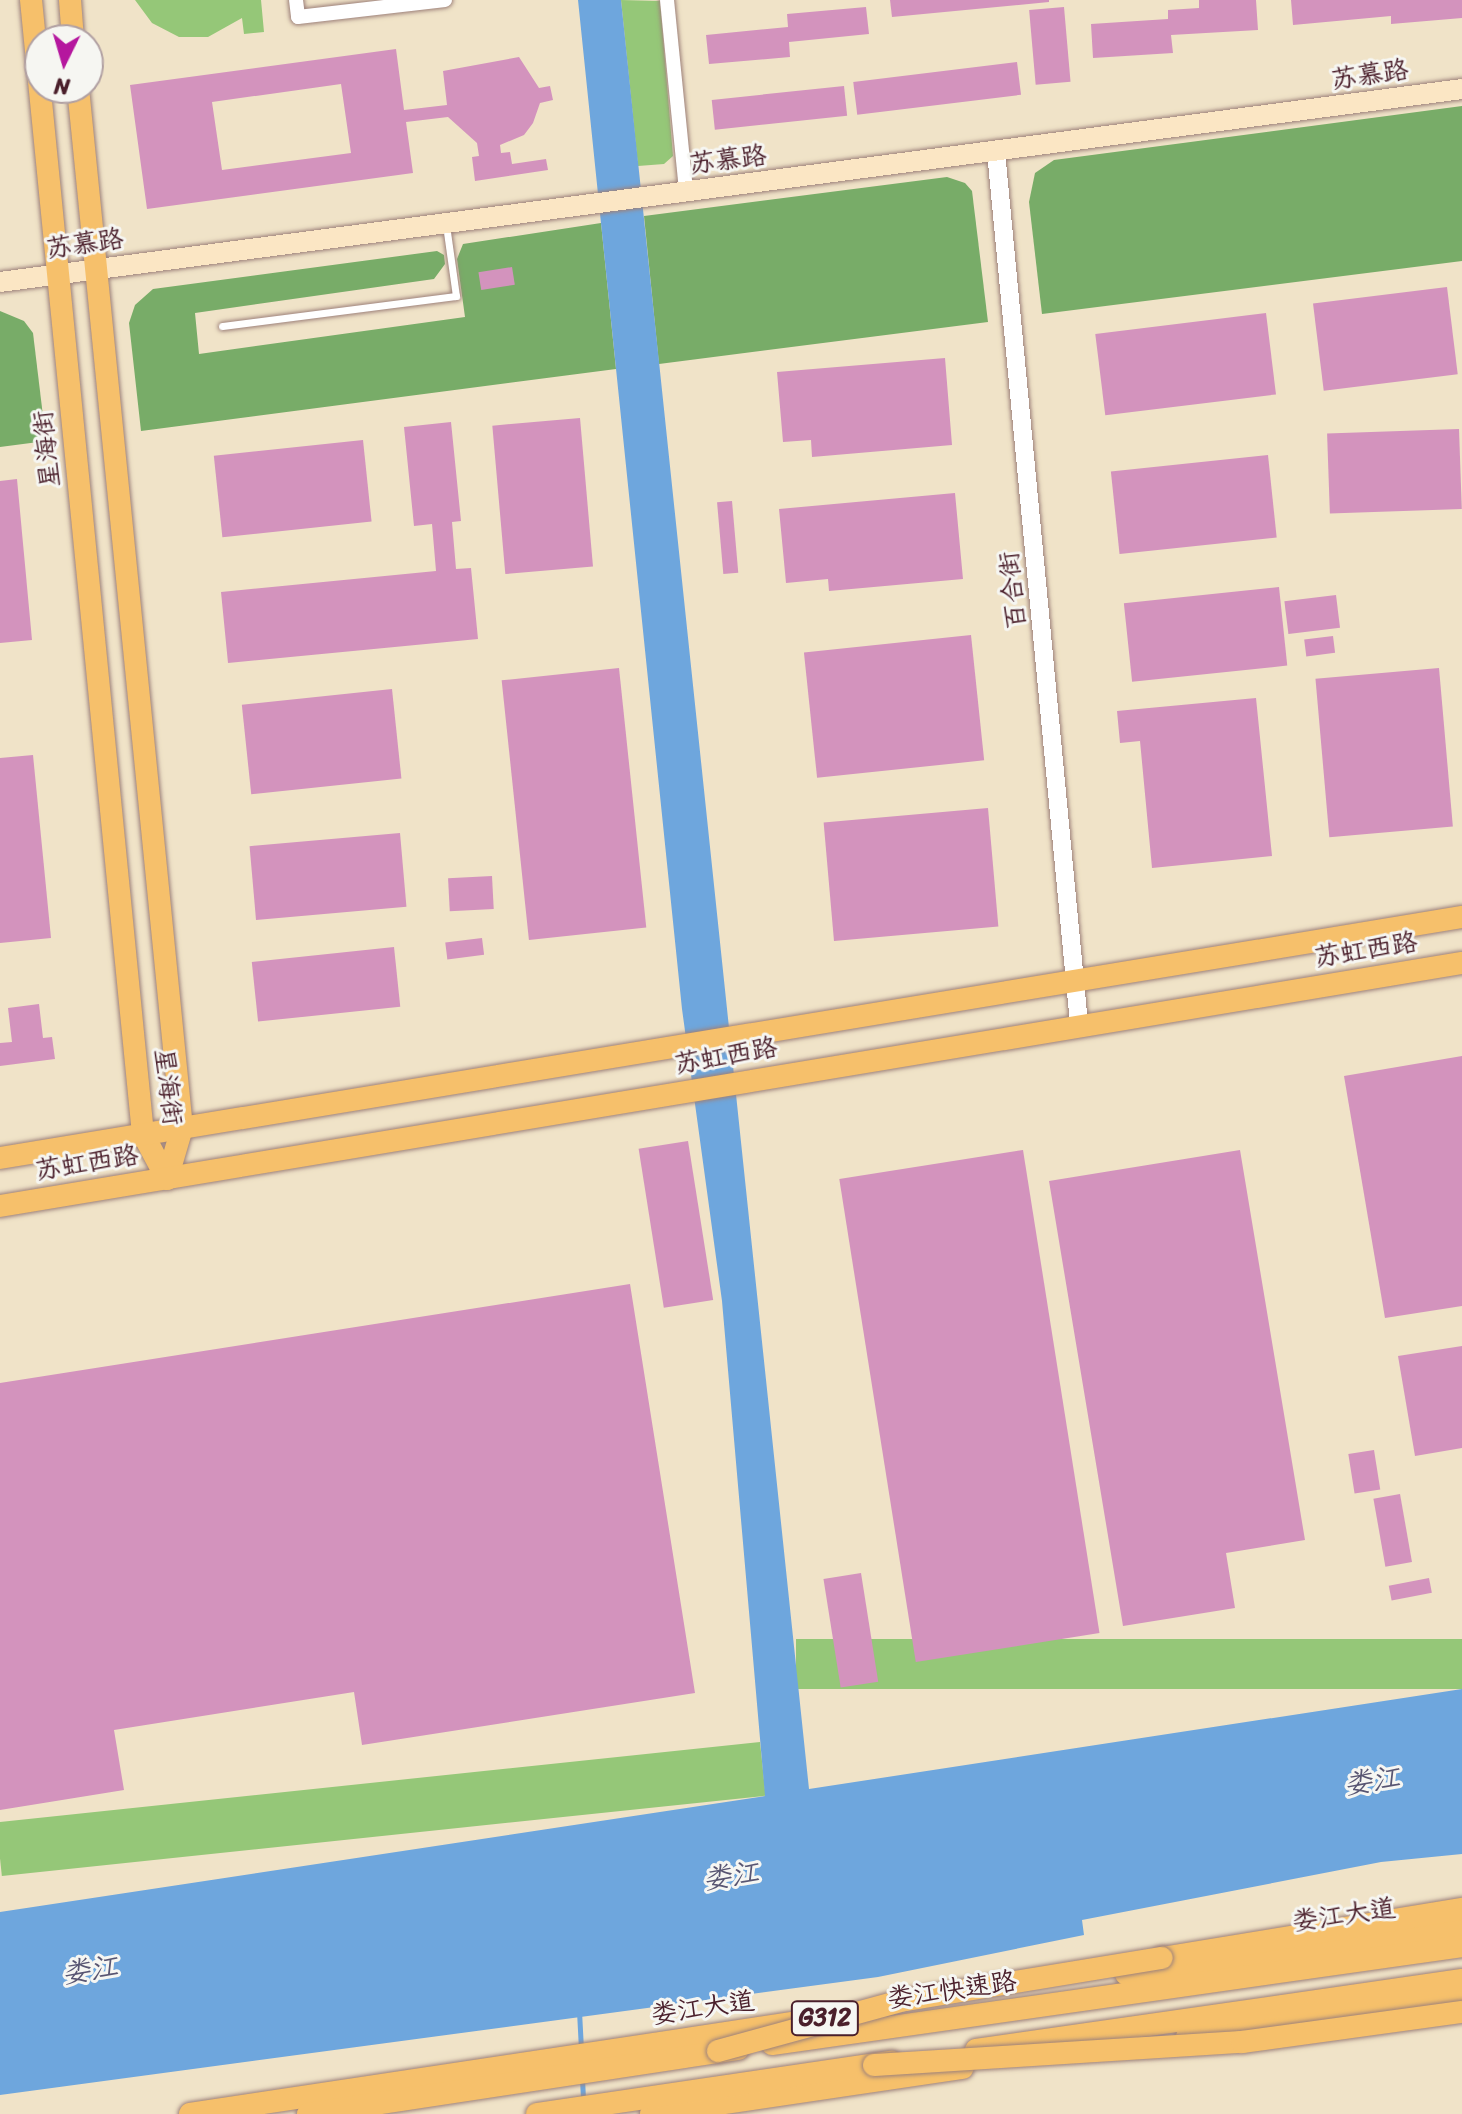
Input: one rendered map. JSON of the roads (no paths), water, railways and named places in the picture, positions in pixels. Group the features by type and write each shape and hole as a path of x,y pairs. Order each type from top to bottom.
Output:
{"main road":[{"name":"星海街","path":"31,0 143,1134 167,1179"},
{"path":"70,0 72,24"},
{"name":"苏慕路","path":"0,282 1462,89"},
{"name":"星海街","path":"80,104 182,1128 167,1179"},
{"name":"苏虹西路","path":"0,1158 1462,917"},
{"name":"苏虹西路","path":"0,1206 1079,1024 1462,963"},
{"path":"718,2051 905,2000 1462,1909"},
{"name":"娄江大道","path":"203,2113 1462,1927"},
{"name":"娄江快速路","path":"308,2114 718,2051 1462,1946"},
{"path":"874,2065 1462,1980"},
{"path":"651,2114 1462,1998"},
{"path":"874,2065 1242,2042 1462,2012"},
{"name":"G312","path":"537,2114 874,2065"}],"street":[{"path":"296,0 298,17 445,0"},
{"path":"667,0 686,192"},
{"name":"百合街","path":"996,152 1079,1024"}],"lane":[{"path":"222,326 456,296 446,223"}],"water":[{"name":"娄江","path":"578,0 621,0 809,1789 1462,1689 1462,1854 1381,1862 1082,1920 1084,1935 878,1977 0,2095 0,1912 765,1796 722,1301 682,1009"}],"waterway":[{"path":"579,2011 581,2049"},
{"path":"582,2079 583,2101"}]}
